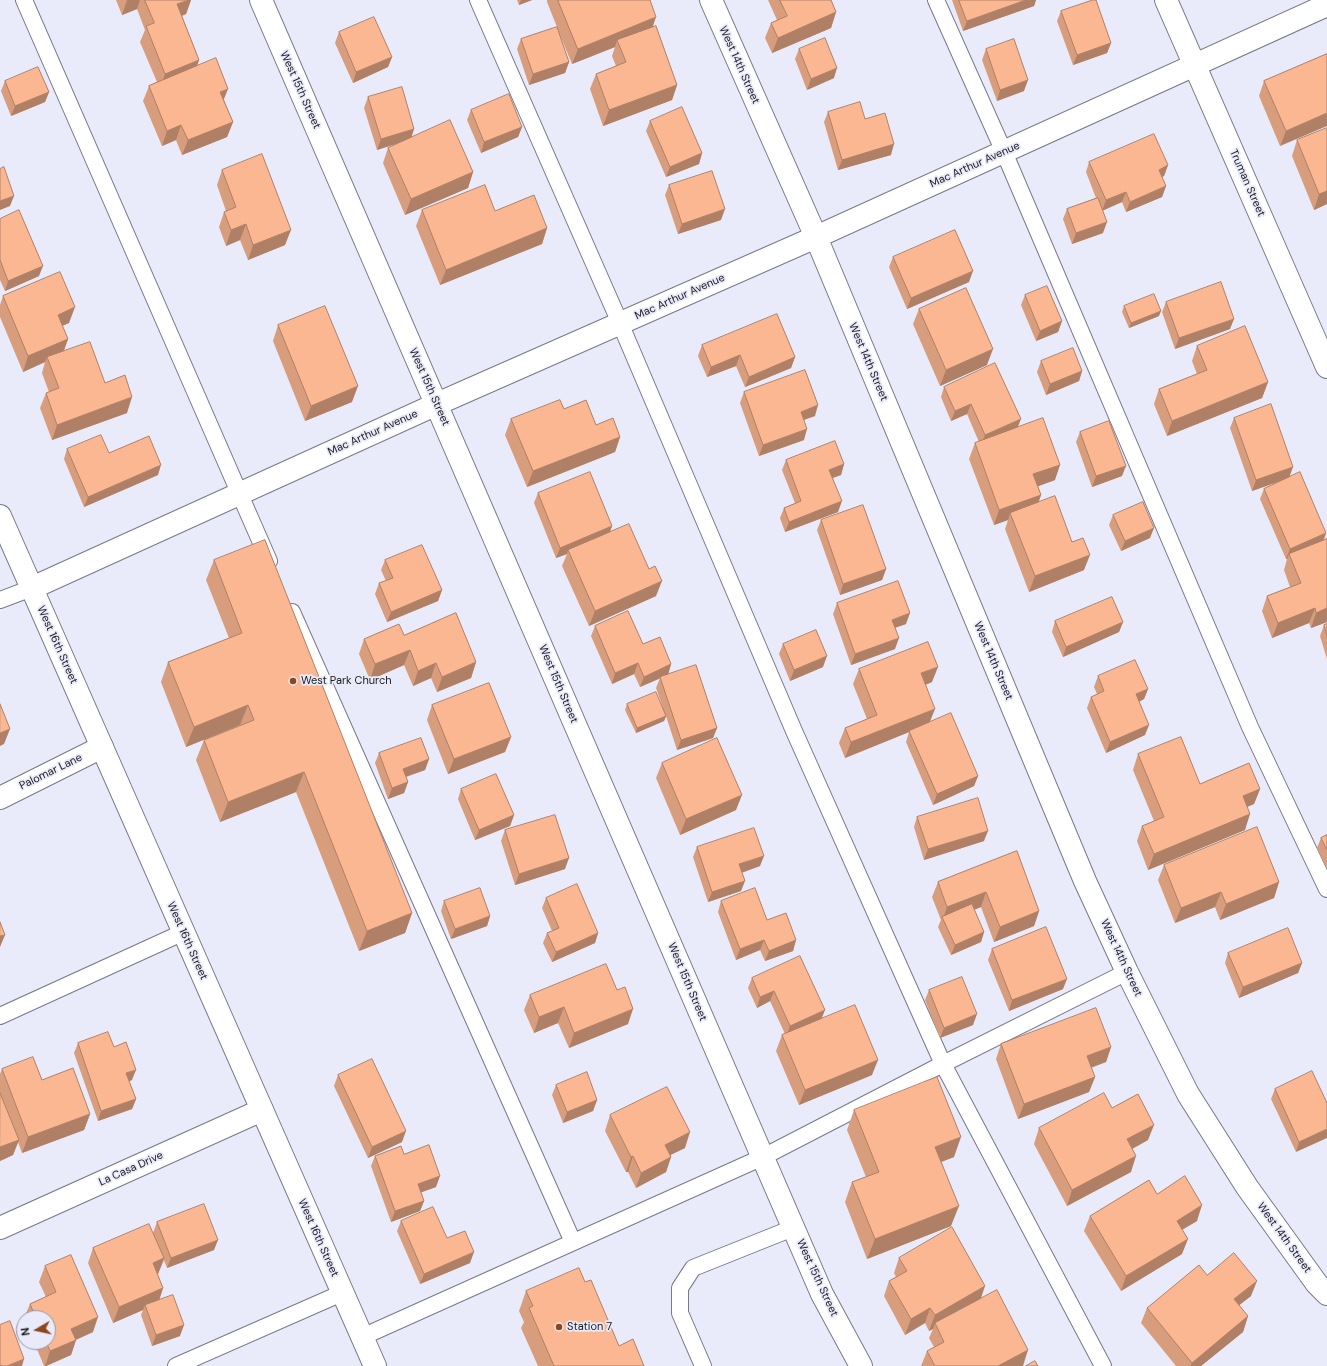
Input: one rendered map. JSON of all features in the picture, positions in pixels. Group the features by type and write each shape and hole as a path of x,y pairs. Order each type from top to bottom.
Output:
{"street":[{"name":"West 15th Street","path":"261,0 793,1228 822,1294 861,1366"},
{"name":"West 14th Street","path":"711,0 816,237 1082,873 1127,972 1188,1094 1247,1187 1317,1284 1327,1294"},
{"name":"Truman Street","path":"1166,0 1327,367"},
{"name":"Mac Arthur Avenue","path":"32,588 437,404 816,237 1327,5"},
{"name":"West 16th Street","path":"0,516 375,1366"},
{"name":"Palomar Lane","path":"0,798 102,747"},
{"name":"La Casa Drive","path":"0,1228 262,1110"}],"lane":[{"path":"24,0 275,574"},
{"path":"478,0 620,323 794,731 943,1064 1103,1366"},
{"path":"936,0 1004,152 1250,727 1327,888"},
{"path":"0,600 32,588"},
{"path":"285,596 573,1242"},
{"path":"0,1016 184,932"},
{"path":"362,1337 763,1157 943,1064 1127,972"},
{"path":"704,1366 680,1313 680,1288 694,1268 793,1228"},
{"path":"176,1366 342,1293"}],"building":[{"path":"145,0 189,0 177,4 199,60 165,74 146,26 154,23"},
{"path":"558,0 650,0 656,17 578,49"},
{"path":"780,0 831,0 836,12 778,38 771,23 787,16"},
{"path":"959,0 1026,0 967,21"},
{"path":"1096,0 1111,43 1077,55 1061,11"},
{"path":"374,17 392,57 356,72 339,32"},
{"path":"656,26 677,85 609,110 596,74 626,62 617,40"},
{"path":"557,27 569,62 533,74 521,39"},
{"path":"825,38 837,68 811,79 799,49"},
{"path":"1014,39 1028,80 1000,90 986,49"},
{"path":"1327,54 1327,113 1286,131 1264,81"},
{"path":"216,58 228,89 220,92 233,122 188,140 181,125 167,131 149,86"},
{"path":"38,67 49,92 15,106 5,81"},
{"path":"402,87 414,129 381,139 368,97"},
{"path":"509,94 522,127 484,142 471,110"},
{"path":"860,102 865,119 885,113 894,144 842,160 828,112"},
{"path":"682,107 702,153 670,167 650,121"},
{"path":"450,120 473,172 411,199 388,148"},
{"path":"1327,128 1327,191 1319,194 1297,140"},
{"path":"1154,134 1168,165 1159,170 1166,186 1130,202 1126,192 1106,200 1089,162"},
{"path":"262,154 291,230 253,245 246,224 231,230 224,212 236,207 222,170"},
{"path":"4,167 14,196 0,201 0,169"},
{"path":"712,171 725,209 682,224 669,185"},
{"path":"485,185 495,211 534,195 547,228 446,270 422,210"},
{"path":"1098,198 1107,222 1076,233 1067,209"},
{"path":"19,210 43,266 8,281 0,260 0,219"},
{"path":"955,230 973,271 911,298 893,257"},
{"path":"60,272 75,307 58,315 68,339 28,356 3,296"},
{"path":"1221,282 1234,319 1179,338 1166,302"},
{"path":"1047,286 1062,321 1040,331 1025,295"},
{"path":"966,288 993,349 946,370 919,309"},
{"path":"1154,294 1161,311 1131,323 1124,306"},
{"path":"325,306 358,386 311,406 278,325"},
{"path":"777,314 795,357 749,377 740,355 711,367 702,345"},
{"path":"1245,326 1268,382 1172,421 1159,389 1207,370 1197,346"},
{"path":"90,342 105,383 125,375 132,397 57,425 46,393 59,388 47,357"},
{"path":"1073,348 1082,371 1050,384 1041,361"},
{"path":"995,363 1021,419 985,435 971,404 955,411 944,387"},
{"path":"805,370 818,405 801,412 807,429 763,445 744,392"},
{"path":"560,400 564,409 586,400 596,425 613,418 620,437 533,471 511,419"},
{"path":"1271,404 1293,467 1256,480 1234,418"},
{"path":"1043,418 1060,465 1033,474 1041,495 999,510 975,443"},
{"path":"1109,421 1126,466 1096,476 1080,432"},
{"path":"101,435 109,453 149,436 161,465 88,497 67,449"},
{"path":"835,441 844,464 829,470 842,501 789,522 784,508 801,501 786,460"},
{"path":"590,472 612,526 560,548 538,493"},
{"path":"1300,472 1326,533 1290,549 1264,489"},
{"path":"1055,496 1072,542 1083,538 1090,555 1035,576 1010,513"},
{"path":"1143,502 1154,528 1125,541 1113,515"},
{"path":"863,505 886,569 843,584 821,520"},
{"path":"629,524 649,569 655,566 662,581 595,611 568,550"},
{"path":"1327,539 1327,608 1316,613 1315,608 1278,623 1267,596 1301,583 1289,554"},
{"path":"265,540 412,913 367,931 304,772 228,802 204,740 254,720 248,705 194,727 168,662 242,633 214,560"},
{"path":"422,545 442,590 391,612 379,583 393,578 385,560"},
{"path":"898,581 910,613 892,620 899,638 855,654 837,603"},
{"path":"1112,597 1123,622 1066,647 1055,621"},
{"path":"628,611 643,644 660,637 671,664 644,677 638,663 615,673 595,626"},
{"path":"456,613 476,662 442,677 436,663 418,671 410,650 375,664 364,639 399,624 404,635"},
{"path":"1327,624 1327,636 1324,625"},
{"path":"816,630 827,656 794,670 783,644"},
{"path":"928,642 938,667 921,673 935,709 851,742 845,728 877,715 859,669"},
{"path":"1135,660 1148,689 1136,694 1149,725 1110,742 1091,697 1104,691 1098,676"},
{"path":"696,665 717,728 681,740 660,677"},
{"path":"489,683 511,737 454,759 432,705"},
{"path":"656,692 666,716 637,728 627,704"},
{"path":"0,704 10,729 0,733"},
{"path":"951,713 978,776 937,794 909,731"},
{"path":"1181,737 1200,784 1249,763 1260,789 1243,796 1250,814 1154,854 1142,826 1164,817 1138,754"},
{"path":"421,738 429,759 403,769 408,782 392,788 379,753"},
{"path":"717,738 742,795 686,819 662,763"},
{"path":"496,774 514,815 479,830 461,789"},
{"path":"978,798 988,831 928,849 917,817"},
{"path":"555,815 569,858 519,874 505,830"},
{"path":"1257,827 1279,882 1226,904 1221,892 1181,908 1164,865"},
{"path":"754,828 764,856 739,864 745,881 712,892 697,847"},
{"path":"1327,835 1327,850 1321,838"},
{"path":"1017,851 1039,911 1000,927 986,892 947,907 938,882"},
{"path":"577,884 598,933 556,952 547,933 559,928 546,898"},
{"path":"480,888 490,916 455,929 444,901"},
{"path":"755,888 767,920 786,913 796,940 769,951 764,940 740,949 721,901"},
{"path":"972,904 984,932 955,945 942,917"},
{"path":"0,922 5,935 0,936"},
{"path":"1046,927 1067,979 1012,1000 992,949"},
{"path":"1288,928 1302,963 1243,987 1228,953"},
{"path":"800,956 825,1010 790,1026 774,991 760,997 752,978"},
{"path":"606,964 617,990 625,987 633,1009 574,1033 564,1007 539,1017 530,995"},
{"path":"962,977 977,1014 944,1028 929,990"},
{"path":"855,1005 878,1060 805,1090 782,1035"},
{"path":"1096,1008 1111,1047 1087,1056 1095,1077 1024,1104 1001,1044"},
{"path":"108,1032 114,1047 126,1042 136,1070 126,1073 136,1099 101,1111 78,1043"},
{"path":"33,1057 42,1080 73,1068 90,1114 28,1137 2,1069"},
{"path":"372,1059 406,1131 372,1147 338,1075"},
{"path":"1312,1071 1327,1103 1327,1129 1299,1142 1275,1089"},
{"path":"587,1072 597,1100 567,1112 556,1085"},
{"path":"937,1077 961,1137 935,1147 959,1206 875,1239 852,1182 879,1172 854,1110"},
{"path":"667,1087 690,1132 665,1145 671,1157 641,1173 633,1156 631,1157 610,1115"},
{"path":"0,1093 19,1140 0,1147"},
{"path":"1104,1093 1112,1108 1138,1094 1154,1125 1127,1139 1136,1156 1072,1190 1039,1128"},
{"path":"429,1145 440,1176 418,1184 424,1201 395,1211 375,1156 401,1146 404,1154"},
{"path":"1185,1176 1202,1205 1177,1221 1188,1239 1126,1276 1090,1216 1149,1180 1157,1194"},
{"path":"204,1204 218,1240 171,1258 157,1222"},
{"path":"433,1207 447,1238 465,1231 474,1252 424,1274 401,1221"},
{"path":"149,1224 164,1258 153,1263 163,1288 119,1307 93,1248"},
{"path":"952,1227 985,1286 935,1315 930,1308 911,1319 889,1281 907,1271 899,1258"},
{"path":"1234,1253 1257,1281 1234,1299 1248,1316 1192,1363 1147,1308 1199,1265 1207,1275"},
{"path":"71,1255 98,1317 71,1329 76,1340 56,1348 56,1310 33,1310 30,1304 56,1292 45,1266"},
{"path":"579,1268 585,1282 591,1280 619,1346 633,1339 644,1366 554,1366 529,1308 533,1306 526,1291"},
{"path":"997,1290 1028,1350 998,1366 935,1366 927,1351 944,1342 935,1323"},
{"path":"173,1295 184,1325 156,1335 145,1305"},
{"path":"10,1321 16,1337 16,1350 21,1350 24,1359 7,1366 0,1366 0,1325"},
{"path":"1035,1361 1038,1366 1026,1366"}],"place":[{"name":"West Park Church","path":"293,681"},
{"name":"Station 7","path":"559,1327"}]}
